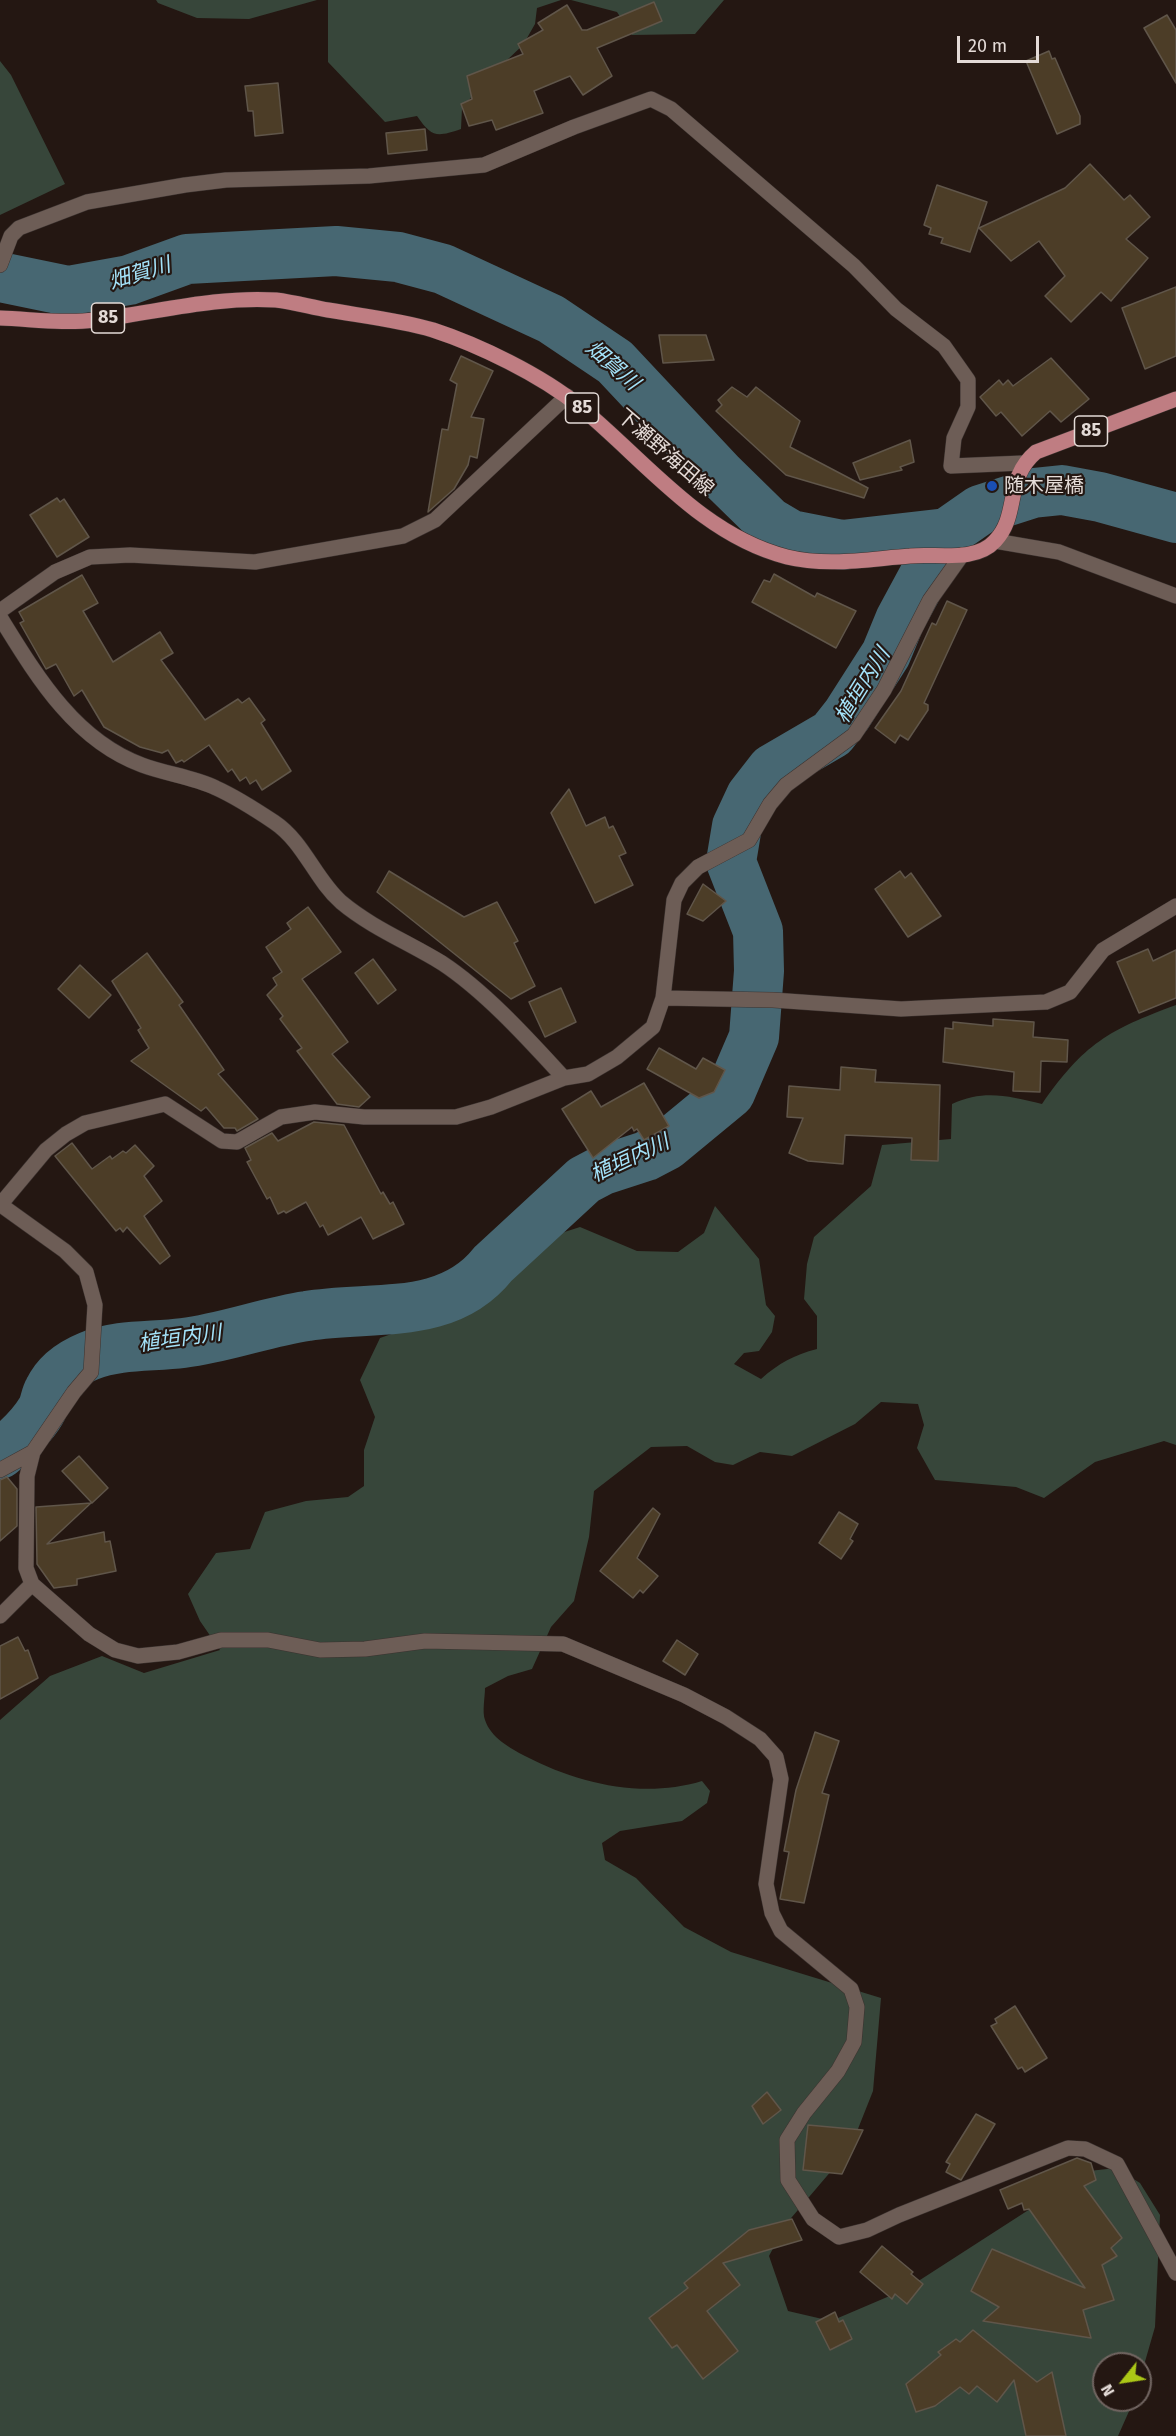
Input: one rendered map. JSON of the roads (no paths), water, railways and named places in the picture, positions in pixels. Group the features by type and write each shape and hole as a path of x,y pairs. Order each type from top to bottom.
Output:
{"main road":[{"name":"下瀬野海田線","path":"0,318 91,321 168,307 277,300 429,329 482,348 567,396 691,505 747,542 786,556 820,562 921,555 962,555 980,551 995,541"},
{"name":"85","path":"1020,469 1036,452 1176,399"},
{"path":"995,541 1007,521 1020,469"}],"street":[{"path":"0,266 11,236 19,228 87,202 226,180 369,176 484,165 574,127 651,99 671,109 854,266 896,309 944,346 968,380 968,406 954,438 951,466 1020,469"},
{"path":"0,611 55,572 90,557 130,555 255,562 403,536 435,520 567,396"},
{"path":"995,541 1059,552 1176,596"},
{"path":"962,555 930,600 884,690 854,735 786,785 770,804 749,840 698,867 682,883 674,900 663,998 653,1027 638,1042 588,1074 564,1078 491,1107 456,1117 364,1117 315,1112 282,1117 237,1142 222,1141 165,1104 85,1123 46,1150 1,1205 65,1251 86,1272 95,1305 91,1372 74,1392 33,1452 27,1476 26,1568 32,1584 89,1634 115,1650 138,1656 178,1652 221,1640 268,1640 320,1650 365,1649 425,1641 563,1644 684,1695 726,1717 760,1739 776,1757 781,1779 766,1884 772,1913 781,1931 851,1989 858,2007 854,2042 838,2071 804,2113 787,2140 788,2180 813,2219 839,2237 867,2230 899,2215 1068,2148 1085,2149 1117,2164 1176,2273"},
{"path":"0,617 34,672 65,712 83,728 140,765 215,787 277,824 300,847 314,870 340,901 368,922 442,964 509,1022 564,1078"},
{"path":"663,998 773,1000 901,1009 1046,1002 1070,992 1103,950 1176,906"},
{"path":"0,1470 33,1452"},
{"path":"0,1616 32,1584"}],"waterway":[{"name":"畑賀川","path":"0,277 68,291 129,280 187,259 336,251 398,257 443,269 551,319 615,362 720,474 769,522 791,535 842,545 947,533 980,510 1033,493 1062,490 1100,497 1176,518"},
{"name":"植垣内川","path":"0,1454 37,1417 56,1378 71,1365 100,1352 199,1341 307,1316 407,1308 454,1295 474,1282 584,1180 603,1170 646,1156 667,1145 730,1093 754,1037 759,971 758,931 731,862 737,826 751,796 772,769 832,734 847,715 886,654 900,620 947,533"}],"place":[{"name":"随木屋橋","path":"992,486"}]}
